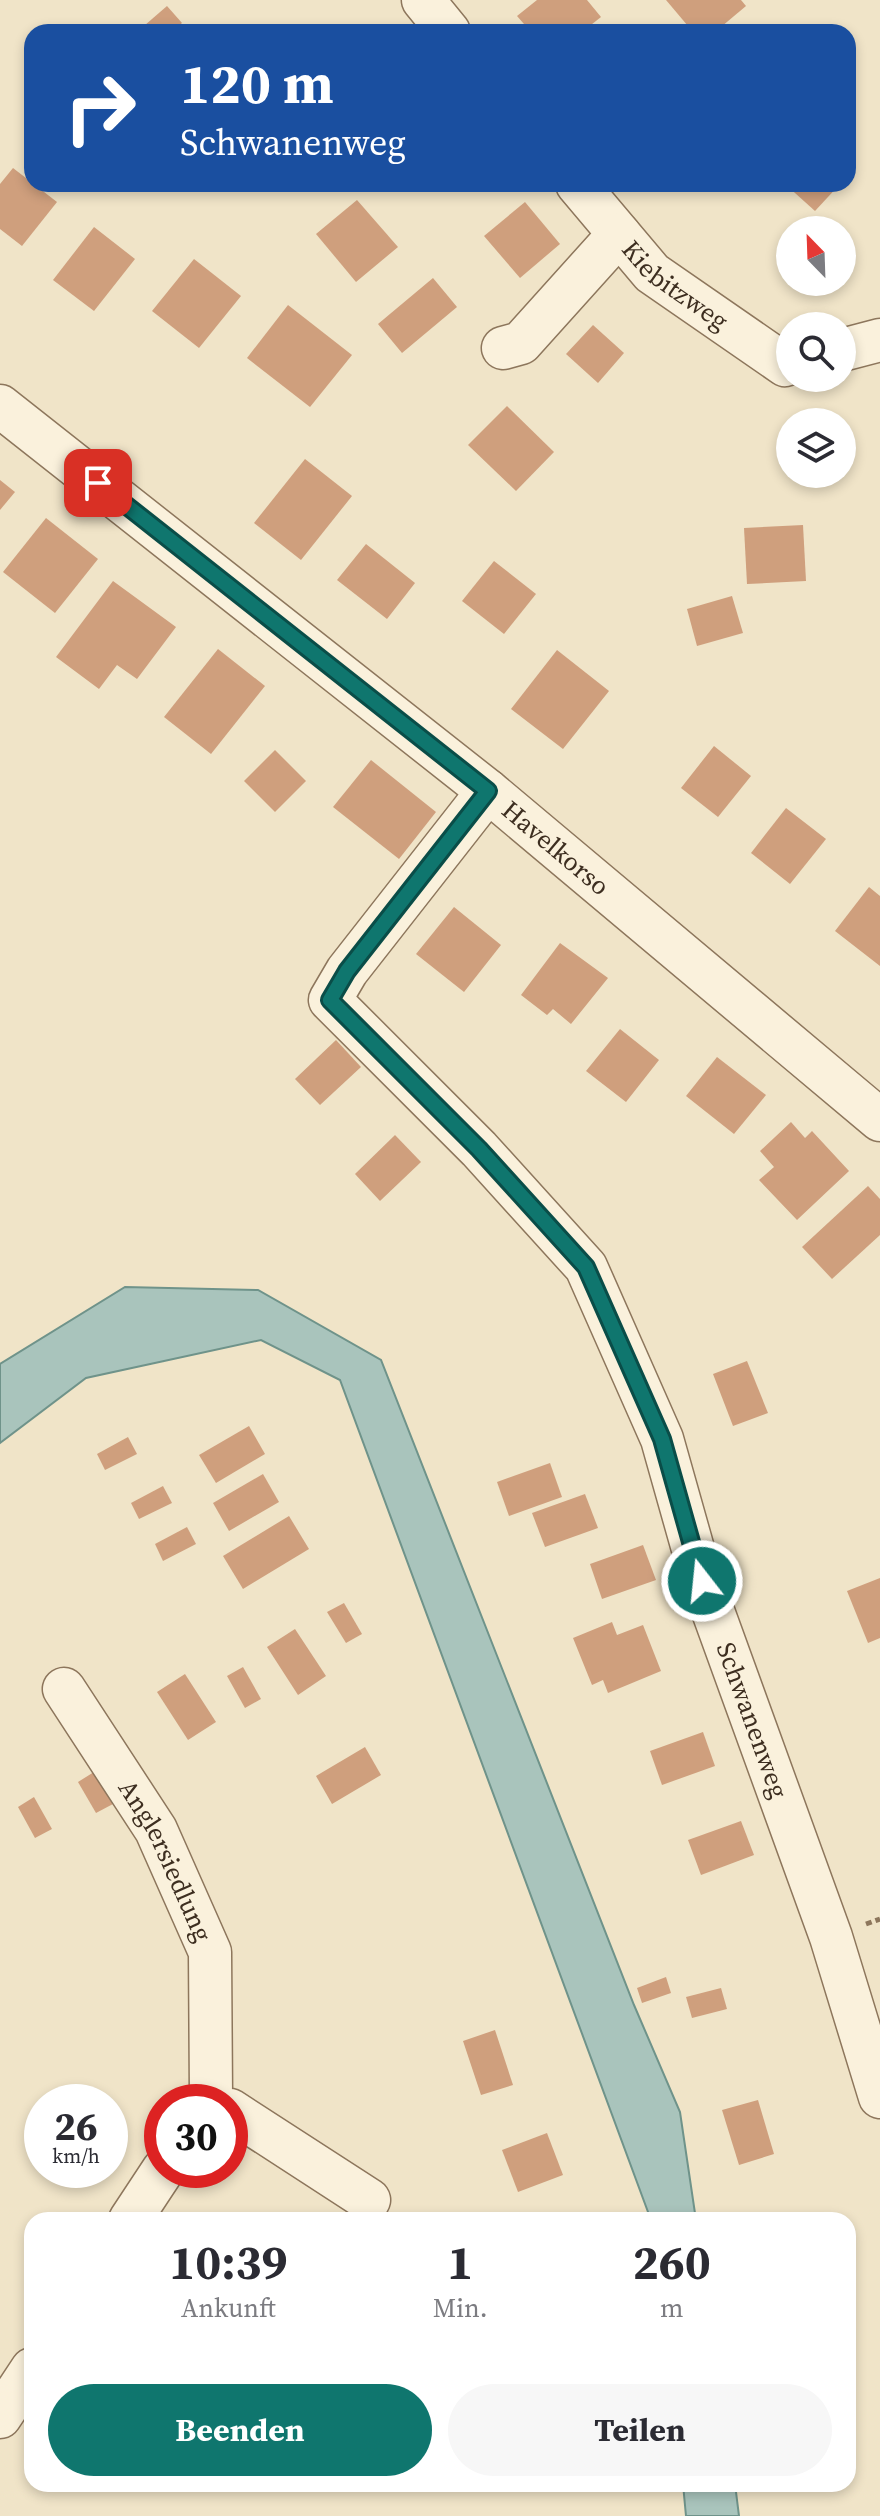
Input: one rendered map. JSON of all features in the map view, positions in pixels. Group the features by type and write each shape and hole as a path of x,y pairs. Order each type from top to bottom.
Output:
{"street":[{"path":"423,0 442,24"},
{"name":"Kiebitzweg","path":"584,192 652,273 776,359"},
{"path":"503,348 521,343 619,234"},
{"path":"856,346 880,340"},
{"name":"Havelkorso","path":"0,406 488,791 880,1120"},
{"name":"Schwanenweg","path":"488,791 347,971 330,1000 479,1149 586,1267 662,1439 702,1581 831,1937 880,2097"},
{"name":"Anglersiedlung","path":"64,1689 156,1830 210,1952 215,2084"},
{"name":"Anglersiedlung","path":"248,2123 369,2200"},
{"path":"135,2212 151,2188"},
{"path":"0,2417 24,2381"}],"water":[{"path":"125,1287 258,1290 381,1360 634,2005 680,2112 695,2212 648,2212 340,1380 261,1340 86,1378 0,1443 0,1364"},
{"path":"684,2492 736,2492 739,2516 686,2516"}],"building":[{"path":"537,0 587,0 601,17 592,24 524,24 517,16"},
{"path":"666,0 741,0 746,6 725,24 686,24"},
{"path":"167,6 182,23 181,24 146,24"},
{"path":"13,168 24,176 24,192 44,192 57,202 22,246 0,229 0,184"},
{"path":"794,192 833,192 815,211"},
{"path":"357,200 398,247 356,282 316,234"},
{"path":"525,202 560,244 520,278 484,236"},
{"path":"94,227 135,259 94,311 53,280"},
{"path":"194,259 241,296 199,348 152,311"},
{"path":"433,278 457,307 402,353 378,324"},
{"path":"288,305 352,355 310,407 247,358"},
{"path":"593,325 624,353 598,383 566,354"},
{"path":"507,406 554,452 516,491 468,445"},
{"path":"305,459 352,496 301,560 254,523"},
{"path":"0,480 15,492 0,510"},
{"path":"46,518 98,559 55,613 3,572"},
{"path":"803,525 806,581 747,584 744,528"},
{"path":"366,544 415,583 387,619 337,580"},
{"path":"494,561 536,594 504,634 462,601"},
{"path":"113,581 176,627 137,679 117,665 99,689 56,657"},
{"path":"732,596 743,633 697,646 687,609"},
{"path":"218,649 265,686 211,754 164,717"},
{"path":"557,650 609,691 563,749 511,709"},
{"path":"714,746 751,776 718,817 681,788"},
{"path":"275,750 306,781 275,812 244,781"},
{"path":"371,760 436,812 399,859 333,807"},
{"path":"786,808 826,839 790,884 751,853"},
{"path":"869,887 880,896 880,966 835,931"},
{"path":"454,907 501,945 464,992 416,954"},
{"path":"560,943 608,978 571,1024 553,1009 547,1015 521,995"},
{"path":"620,1029 659,1060 626,1102 586,1071"},
{"path":"336,1040 361,1067 320,1105 295,1079"},
{"path":"717,1057 766,1095 734,1134 686,1096"},
{"path":"791,1122 805,1138 812,1131 849,1171 797,1220 759,1180 774,1167 760,1151"},
{"path":"395,1135 421,1162 380,1201 355,1174"},
{"path":"868,1186 880,1199 880,1235 832,1279 802,1247"},
{"path":"747,1361 768,1413 733,1426 713,1374"},
{"path":"249,1426 265,1454 216,1483 199,1455"},
{"path":"128,1437 137,1454 105,1470 97,1454"},
{"path":"550,1463 562,1497 509,1516 497,1482"},
{"path":"263,1474 279,1502 229,1531 213,1503"},
{"path":"163,1486 172,1503 139,1519 131,1503"},
{"path":"585,1494 598,1528 545,1547 532,1513"},
{"path":"289,1516 309,1549 243,1589 223,1556"},
{"path":"187,1527 196,1544 163,1561 155,1544"},
{"path":"643,1545 656,1580 602,1599 590,1564"},
{"path":"880,1578 880,1638 868,1643 847,1591"},
{"path":"344,1603 362,1634 346,1643 327,1612"},
{"path":"612,1622 617,1635 643,1625 661,1671 608,1693 603,1680 592,1685 573,1638"},
{"path":"295,1629 326,1676 298,1695 267,1647"},
{"path":"243,1667 261,1699 245,1708 227,1676"},
{"path":"185,1674 216,1722 188,1740 157,1692"},
{"path":"703,1732 715,1766 662,1785 650,1751"},
{"path":"365,1747 381,1775 332,1804 316,1776"},
{"path":"94,1772 113,1804 96,1813 78,1782"},
{"path":"34,1797 52,1829 35,1838 18,1807"},
{"path":"741,1821 754,1855 701,1875 688,1840"},
{"path":"666,1977 671,1993 642,2003 637,1988"},
{"path":"721,1988 727,2009 692,2018 686,1997"},
{"path":"495,2030 513,2085 481,2095 463,2041"},
{"path":"758,2100 774,2154 739,2165 722,2110"},
{"path":"547,2133 563,2175 518,2192 502,2150"}],"route":[{"path":"98,483 488,791 347,971 330,1000 364,1038 479,1149 586,1267 662,1439 702,1581"}]}
